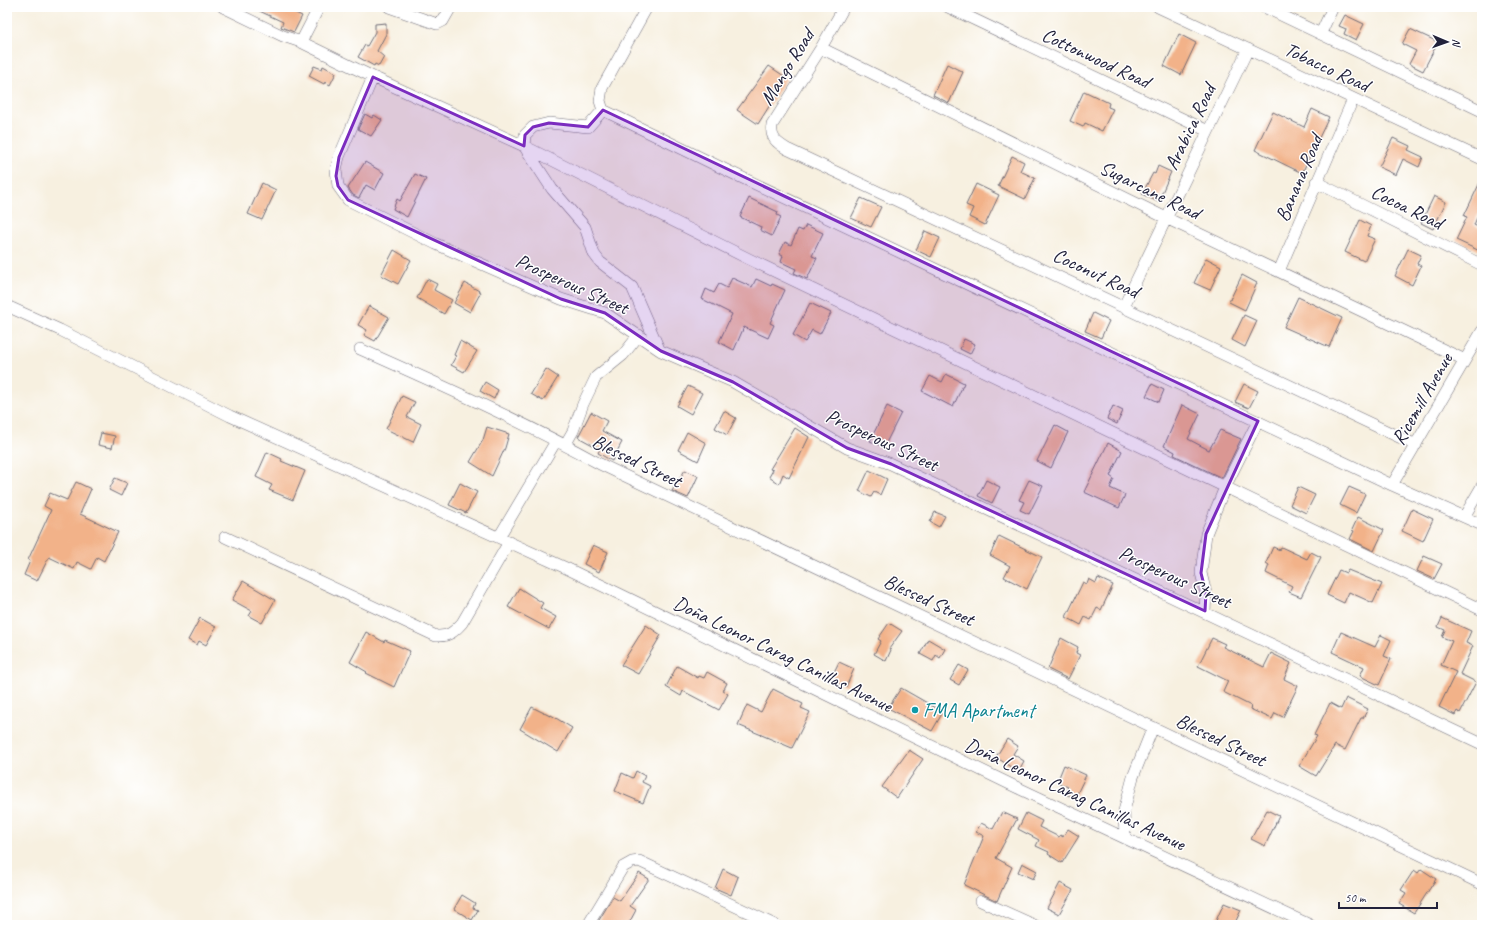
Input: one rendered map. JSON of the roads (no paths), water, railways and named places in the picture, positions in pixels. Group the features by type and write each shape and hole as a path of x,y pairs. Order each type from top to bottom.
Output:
{"street":[{"path":"223,7 283,36 301,42 373,78 524,146 749,259 1482,610"},
{"path":"301,42 319,7"},
{"path":"389,7 437,24 443,21 450,7"},
{"path":"646,7 602,88 600,101 603,110 721,168 1392,485 1482,525"},
{"name":"Mango Road","path":"772,125 821,48 844,7"},
{"name":"Cottonwood Road","path":"948,7 1208,131"},
{"name":"Tobacco Road","path":"1158,7 1353,100 1482,159"},
{"path":"1264,7 1482,111"},
{"path":"1321,33 1333,7"},
{"name":"Sugarcane Road","path":"821,48 1166,218 1465,360"},
{"name":"Arabica Road","path":"1124,306 1248,50"},
{"name":"Prosperous Street","path":"373,78 339,157 336,170 338,186 348,200 436,244 561,299 605,313 639,335 660,351 733,382 847,448 891,464 1205,611 1482,744"},
{"name":"Banana Road","path":"1279,271 1316,182 1353,100"},
{"path":"603,110 588,127 549,123 533,127 525,135 524,146 552,189 585,227 594,254 600,262 632,287 660,351"},
{"name":"Coconut Road","path":"772,125 772,135 774,139 787,149 1124,306 1416,445"},
{"name":"Cocoa Road","path":"1316,182 1482,265"},
{"name":"Doña Leonor Carag Canillas Avenue","path":"7,306 60,330 230,416 566,568 1125,838 1310,925"},
{"name":"Ricemill Avenue","path":"1392,485 1482,331"},
{"path":"225,537 436,636 444,636 454,632 462,622 504,539 561,443 574,431 583,404 596,377 623,355 639,335"},
{"name":"Blessed Street","path":"360,349 432,381 561,443 600,464 1482,884"},
{"path":"1205,611 1206,593 1201,573 1206,534 1225,487 1258,421"},
{"path":"1464,517 1482,486"},
{"path":"1125,838 1124,811 1133,777 1153,727"},
{"path":"588,925 624,867 632,862 639,861 775,925"},
{"path":"982,901 1034,925"}],"place":[{"name":"FMA Apartment","path":"915,710"}]}
